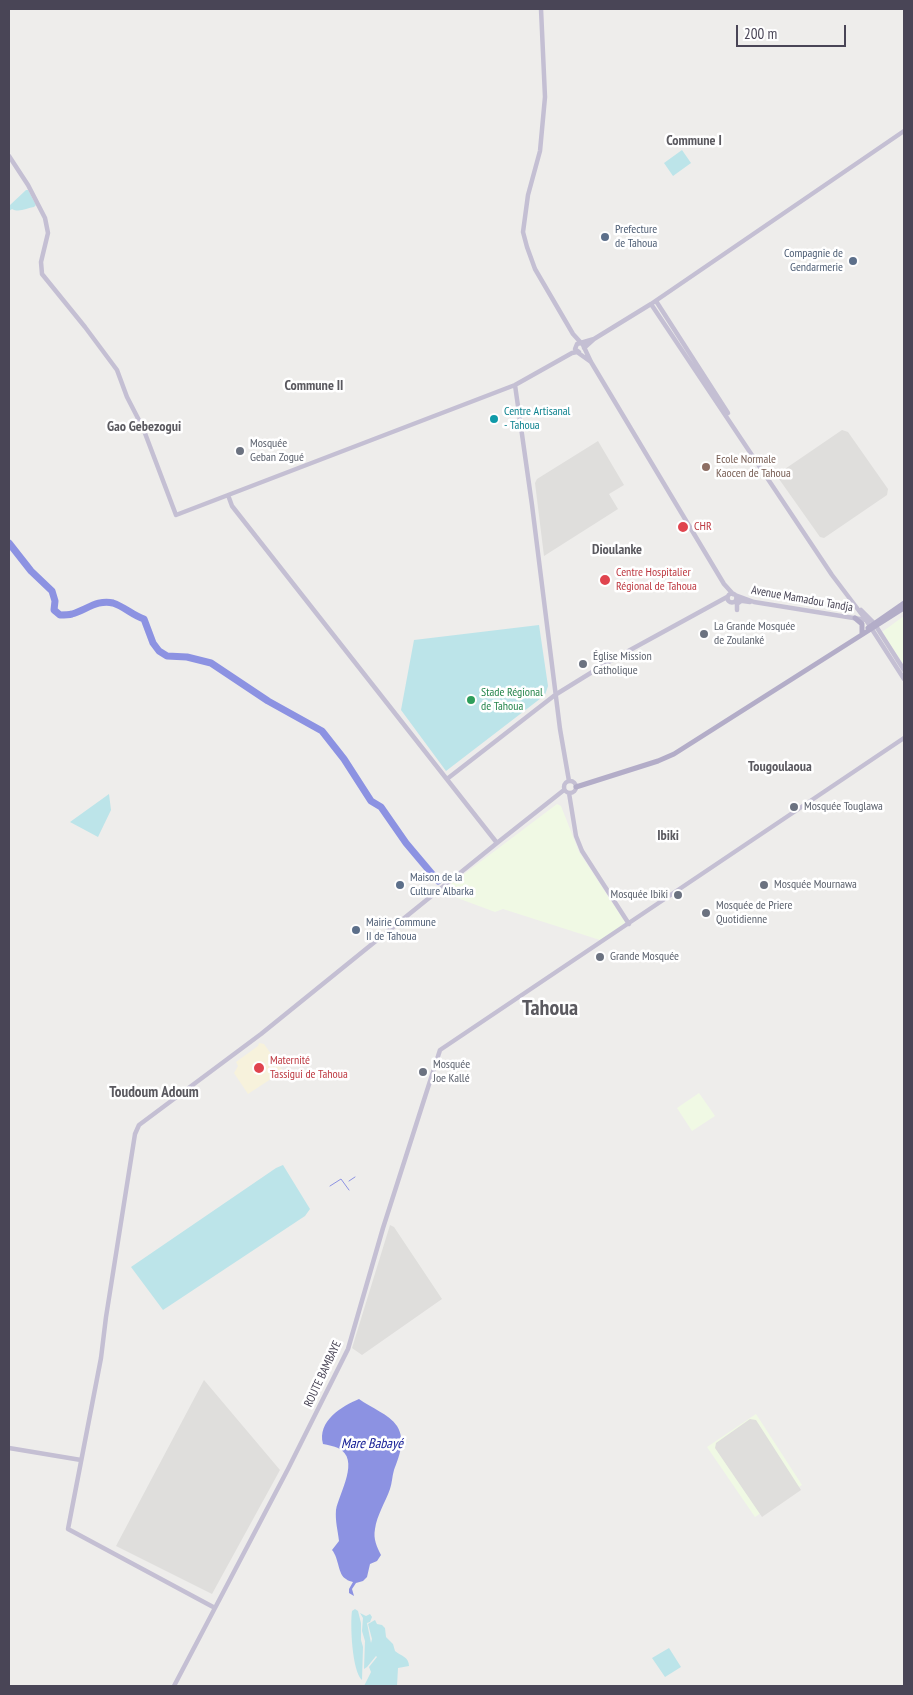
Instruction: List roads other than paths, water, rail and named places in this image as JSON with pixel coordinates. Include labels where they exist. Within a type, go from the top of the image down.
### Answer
[{"type":"main road","points":[[576,787],[658,761],[674,754],[860,635],[904,603]]},
{"type":"main road","points":[[873,626],[904,608]]},
{"type":"main road","points":[[855,618],[862,624],[860,635]]},
{"type":"street","points":[[541,9],[545,96],[543,134],[528,195],[523,232],[535,269],[737,604],[737,610]]},
{"type":"street","points":[[576,349],[582,351],[583,346],[656,301],[904,131]]},
{"type":"street","points":[[9,156],[28,185],[45,218],[48,233],[41,262],[42,274],[117,370],[127,397],[143,428],[176,515],[515,385],[567,356],[576,349],[577,344],[583,346]]},
{"type":"street","points":[[656,301],[834,573],[904,670]]},
{"type":"street","points":[[651,304],[832,575],[866,620],[873,626],[904,679]]},
{"type":"street","points":[[573,334],[576,349],[590,362]]},
{"type":"street","points":[[515,385],[555,694],[569,782]]},
{"type":"street","points":[[228,495],[232,506],[497,843]]},
{"type":"street","points":[[447,779],[555,694],[610,661],[720,602],[733,598],[754,602]]},
{"type":"street","name":"Avenue Mamadou Tandja","points":[[733,598],[866,620]]},
{"type":"street","points":[[564,790],[570,794],[576,836],[582,851],[629,924],[904,738]]},
{"type":"street","points":[[569,782],[574,783],[576,787],[570,794]]},
{"type":"street","points":[[215,1608],[68,1529],[101,1358],[107,1307],[135,1134],[139,1125],[261,1034],[564,790],[564,785],[569,782]]},
{"type":"street","name":"ROUTE BAMBAYE","points":[[174,1686],[288,1469],[348,1349],[385,1221],[440,1050],[629,924]]},
{"type":"street","points":[[9,1448],[81,1460]]},
{"type":"water","name":"Mare Babayé","points":[[359,1399],[394,1422],[400,1431],[401,1443],[400,1454],[390,1489],[379,1514],[375,1529],[375,1540],[381,1555],[377,1561],[370,1564],[367,1577],[363,1581],[356,1583],[352,1589],[354,1596],[349,1593],[353,1582],[343,1577],[332,1550],[339,1541],[336,1510],[347,1477],[348,1460],[345,1453],[338,1448],[323,1444],[322,1436],[324,1428],[332,1415]]},
{"type":"waterway","points":[[9,543],[31,571],[52,591],[55,601],[54,610],[60,615],[72,614],[102,602],[113,603],[144,619],[153,643],[159,651],[167,656],[187,657],[211,663],[268,701],[322,731],[344,759],[371,801],[381,807],[406,843],[438,881]]},
{"type":"waterway","points":[[349,1181],[355,1177]]},
{"type":"waterway","points":[[330,1186],[341,1179],[349,1190]]},
{"type":"place","name":"Prefecture de Tahoua","points":[[605,237]]},
{"type":"place","name":"Compagnie de Gendarmerie","points":[[853,261]]},
{"type":"place","name":"Centre Artisanal - Tahoua","points":[[494,419]]},
{"type":"place","name":"Mosquée Geban Zogué","points":[[240,451]]},
{"type":"place","name":"Ecole Normale Kaocen de Tahoua","points":[[706,467]]},
{"type":"place","name":"CHR","points":[[683,527]]},
{"type":"place","name":"Centre Hospitalier Régional de Tahoua","points":[[605,580]]},
{"type":"place","name":"La Grande Mosquée de Zoulanké","points":[[704,634]]},
{"type":"place","name":"Église Mission Catholique","points":[[583,664]]},
{"type":"place","name":"Stade Régional de Tahoua","points":[[471,700]]},
{"type":"place","name":"Mosquée Touglawa","points":[[794,807]]},
{"type":"place","name":"Maison de la Culture Albarka","points":[[400,885]]},
{"type":"place","name":"Mosquée Mournawa","points":[[764,885]]},
{"type":"place","name":"Mosquée Ibiki","points":[[678,895]]},
{"type":"place","name":"Mosquée de Priere Quotidienne","points":[[706,913]]},
{"type":"place","name":"Mairie Commune II de Tahoua","points":[[356,930]]},
{"type":"place","name":"Grande Mosquée","points":[[600,957]]},
{"type":"place","name":"Maternité Tassigui de Tahoua","points":[[259,1068]]},
{"type":"place","name":"Mosquée Joe Kallé","points":[[423,1072]]},
{"type":"district","name":"Commune I","points":[[694,141]]},
{"type":"district","name":"Commune II","points":[[314,386]]},
{"type":"district","name":"Gao Gebezogui","points":[[144,427]]},
{"type":"district","name":"Dioulanke","points":[[617,550]]},
{"type":"district","name":"Tougoulaoua","points":[[780,767]]},
{"type":"district","name":"Ibiki","points":[[668,836]]},
{"type":"district","name":"Tahoua","points":[[550,1009]]},
{"type":"district","name":"Toudoum Adoum","points":[[154,1093]]}]
